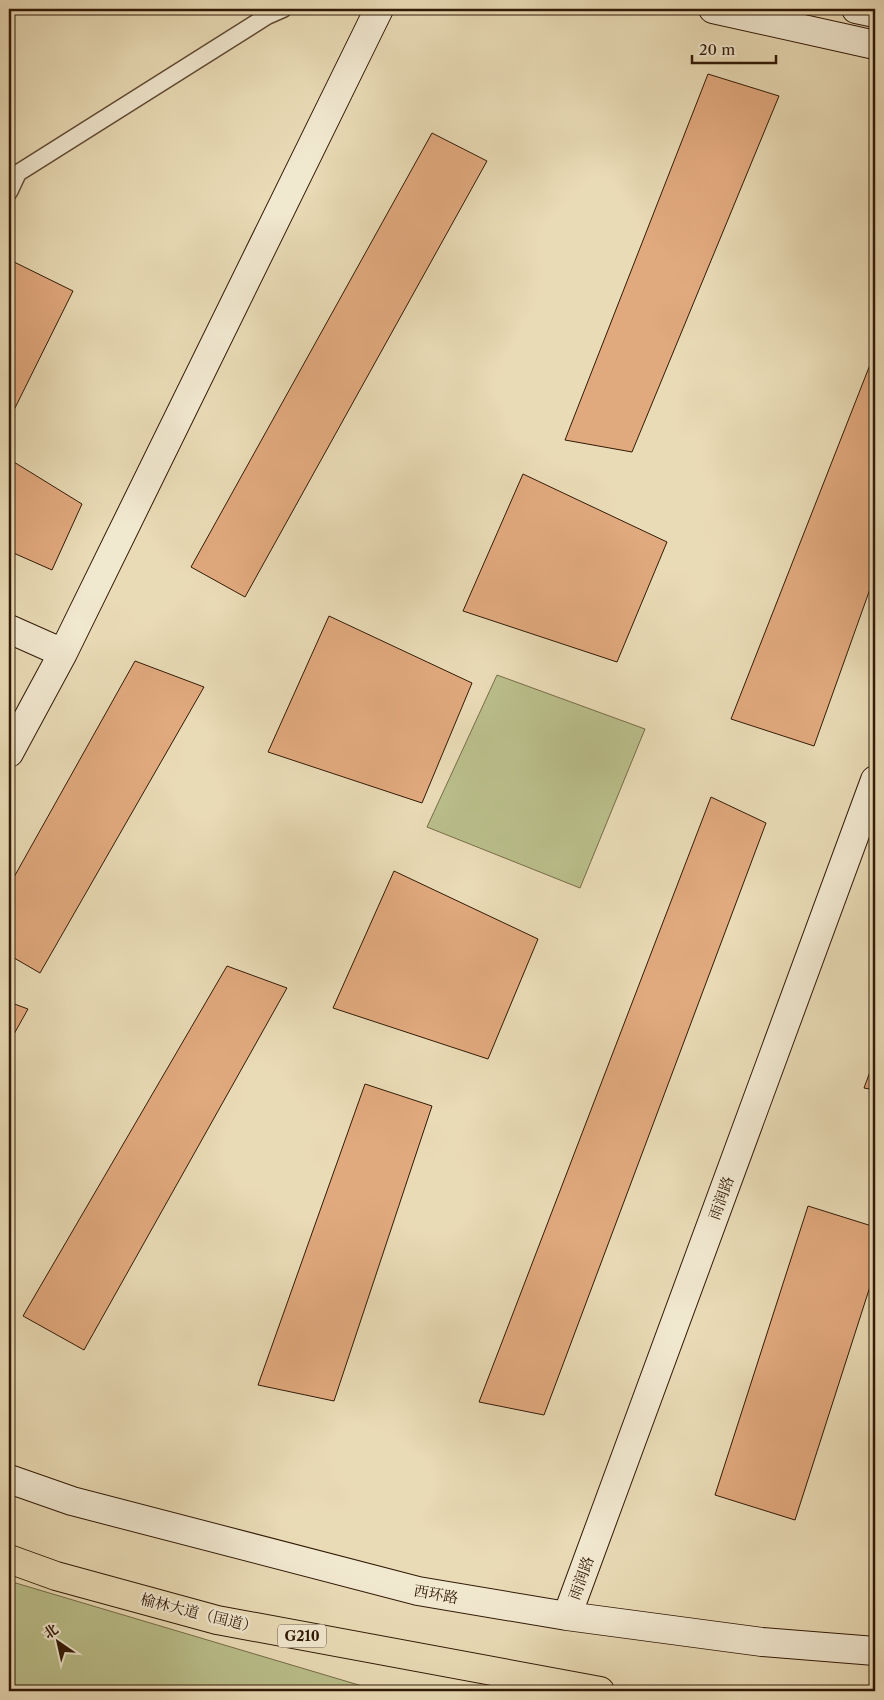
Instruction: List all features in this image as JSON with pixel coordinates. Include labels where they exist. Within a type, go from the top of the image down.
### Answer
[{"type":"highway","name":"榆林大道（国道）","points":[[9,1559],[56,1576],[217,1620],[600,1691]]},
{"type":"street","points":[[9,753],[63,653],[379,9]]},
{"type":"street","points":[[713,9],[875,45]]},
{"type":"street","points":[[856,9],[875,13]]},
{"type":"street","points":[[9,629],[63,653]]},
{"type":"street","name":"雨润路","points":[[567,1616],[875,780]]},
{"type":"street","name":"西环路","points":[[9,1480],[72,1501],[418,1591],[567,1616],[762,1642],[875,1651]]},
{"type":"lane","points":[[9,192],[18,173],[267,16],[283,9]]},
{"type":"green space","points":[[497,675],[645,729],[580,888],[427,827]]},
{"type":"green space","points":[[9,1581],[379,1691],[9,1691]]},
{"type":"building","points":[[708,74],[779,96],[632,452],[565,440]]},
{"type":"building","points":[[432,133],[487,161],[245,597],[191,567]]},
{"type":"building","points":[[10,260],[73,291],[9,420],[9,263]]},
{"type":"building","points":[[875,352],[875,575],[814,746],[731,719]]},
{"type":"building","points":[[9,459],[82,504],[52,570],[9,551]]},
{"type":"building","points":[[523,474],[667,542],[617,662],[463,611]]},
{"type":"building","points":[[329,616],[472,683],[422,803],[268,752]]},
{"type":"building","points":[[135,661],[204,687],[40,973],[9,955],[9,886]]},
{"type":"building","points":[[711,797],[766,823],[544,1415],[479,1402]]},
{"type":"building","points":[[394,871],[538,939],[488,1059],[333,1008]]},
{"type":"building","points":[[227,966],[287,988],[84,1350],[23,1316]]},
{"type":"building","points":[[9,1002],[28,1009],[9,1043]]},
{"type":"building","points":[[875,1058],[875,1090],[864,1088]]},
{"type":"building","points":[[365,1084],[432,1106],[334,1401],[258,1385]]},
{"type":"building","points":[[808,1206],[875,1227],[875,1271],[795,1520],[715,1495]]}]
